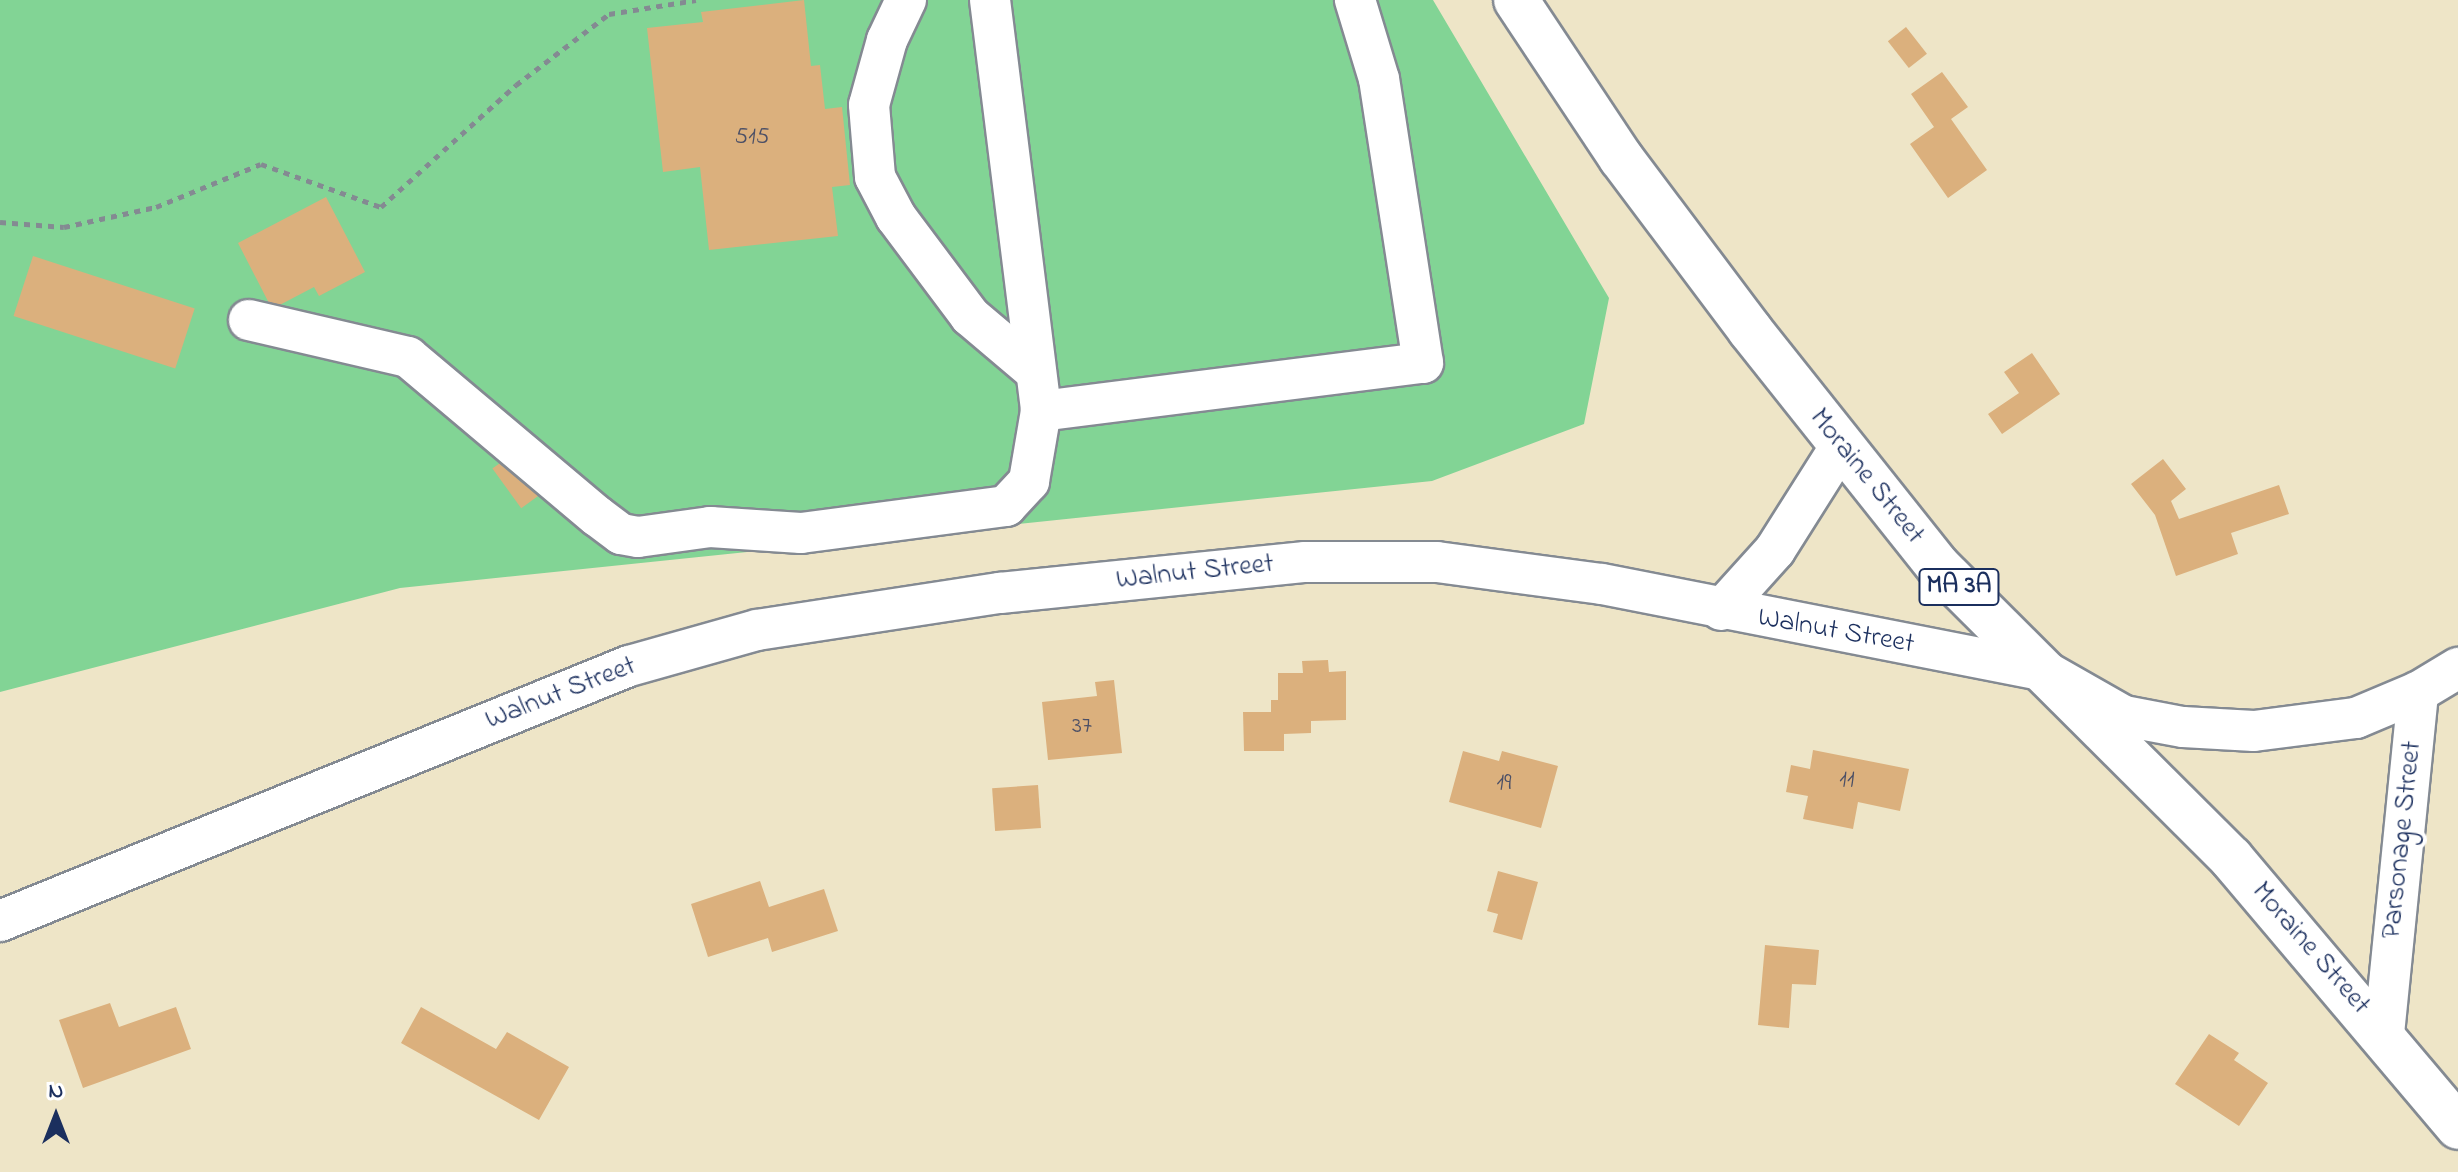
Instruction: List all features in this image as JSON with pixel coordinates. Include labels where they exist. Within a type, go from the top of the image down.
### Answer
[{"type":"main road","name":"Moraine Street","points":[[1516,0],[1621,158],[1840,447],[1938,566],[2231,858],[2384,1034],[2458,1127]]},
{"type":"street","points":[[906,0],[887,40],[869,105],[875,177],[896,217],[970,316],[1035,371]]},
{"type":"street","points":[[249,320],[408,357],[621,534],[638,537],[710,527],[801,533],[1006,506],[1029,481],[1041,411],[990,0]]},
{"type":"street","points":[[1041,411],[1423,363],[1379,79],[1355,0]]},
{"type":"street","points":[[1721,610],[1775,550],[1840,447]]},
{"type":"street","name":"Walnut Street","points":[[0,921],[629,666],[801,621],[1000,593],[1305,562],[1437,562],[1602,584],[1721,610],[2045,671],[2124,716],[2183,727],[2254,731],[2356,718],[2418,692]]},
{"type":"street","points":[[2418,692],[2458,668]]},
{"type":"street","name":"Parsonage Street","points":[[2384,1034],[2418,692]]},
{"type":"path","points":[[0,222],[64,227],[156,207],[261,164],[381,207],[516,85],[609,14],[696,0]]},
{"type":"green space","points":[[0,0],[1433,0],[1609,298],[1584,424],[1432,481],[400,588],[0,692]]},
{"type":"building","points":[[804,0],[811,66],[820,65],[825,109],[842,107],[850,185],[832,187],[838,236],[709,250],[700,167],[663,172],[647,28],[703,22],[701,12]]},
{"type":"building","points":[[1906,27],[1927,54],[1909,68],[1888,41]]},
{"type":"building","points":[[1942,72],[1968,107],[1951,119],[1987,170],[1948,198],[1910,144],[1934,127],[1911,94]]},
{"type":"building","points":[[326,197],[365,272],[319,296],[314,287],[272,309],[238,243]]},
{"type":"building","points":[[33,256],[195,309],[175,368],[14,316]]},
{"type":"building","points":[[2032,353],[2060,394],[2002,434],[1988,414],[2019,393],[2004,372]]},
{"type":"building","points":[[511,455],[540,495],[521,508],[492,469]]},
{"type":"building","points":[[2163,459],[2186,489],[2171,501],[2179,519],[2279,485],[2289,514],[2231,533],[2238,554],[2176,576],[2155,515],[2131,484]]},
{"type":"building","points":[[1328,660],[1329,672],[1346,671],[1346,720],[1311,721],[1311,733],[1284,734],[1284,751],[1244,751],[1243,712],[1271,712],[1271,700],[1278,700],[1278,673],[1303,673],[1302,661]]},
{"type":"building","points":[[1114,680],[1122,753],[1048,760],[1042,702],[1097,696],[1095,682]]},
{"type":"building","points":[[1813,750],[1909,769],[1900,811],[1858,802],[1853,829],[1803,819],[1808,796],[1786,792],[1791,765],[1810,769]]},
{"type":"building","points":[[1463,751],[1499,761],[1502,751],[1558,766],[1541,828],[1449,802]]},
{"type":"building","points":[[1038,785],[1041,828],[995,831],[992,788]]},
{"type":"building","points":[[1498,871],[1538,882],[1522,940],[1493,932],[1498,914],[1487,911]]},
{"type":"building","points":[[760,881],[769,907],[824,889],[838,931],[772,952],[768,938],[708,957],[691,904]]},
{"type":"building","points":[[1765,945],[1819,950],[1816,985],[1792,984],[1789,1028],[1758,1025]]},
{"type":"building","points":[[110,1003],[119,1027],[176,1007],[191,1049],[83,1088],[59,1020]]},
{"type":"building","points":[[421,1007],[496,1049],[507,1032],[569,1067],[539,1120],[401,1043]]},
{"type":"building","points":[[2209,1034],[2239,1053],[2234,1060],[2268,1083],[2239,1126],[2175,1084]]}]
